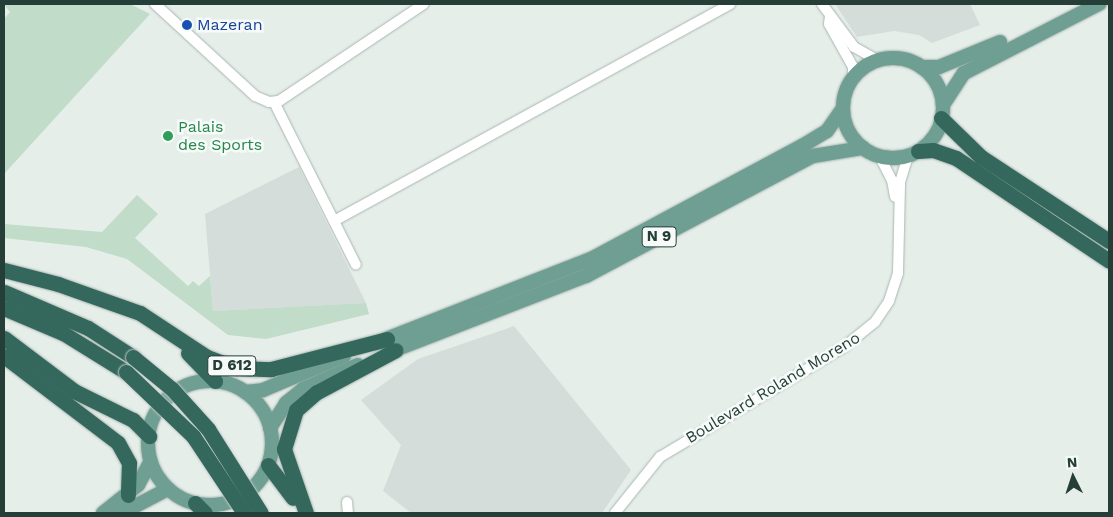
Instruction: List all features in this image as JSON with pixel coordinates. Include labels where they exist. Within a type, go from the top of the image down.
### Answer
[{"type":"highway","points":[[942,112],[981,157],[1109,242]]},
{"type":"highway","points":[[913,153],[933,150],[956,158],[1109,261]]},
{"type":"highway","name":"D 612","points":[[4,270],[90,295],[140,313],[207,357],[236,368],[272,369],[391,345]]},
{"type":"highway","points":[[4,292],[88,328],[133,357],[208,429],[262,513]]},
{"type":"highway","points":[[90,295],[166,336],[216,381]]},
{"type":"highway","points":[[4,308],[63,333],[126,372],[193,436],[244,513]]},
{"type":"highway","points":[[4,338],[74,391],[133,420],[149,436]]},
{"type":"highway","points":[[306,513],[284,450],[296,410],[317,392],[391,345]]},
{"type":"highway","points":[[4,356],[118,443],[129,463],[128,495]]},
{"type":"highway","points":[[268,465],[300,513]]},
{"type":"main road","points":[[1083,4],[939,68],[920,67],[898,59],[879,61],[853,79],[843,108],[847,126],[863,148],[879,156],[913,153],[931,140],[942,112],[964,73],[1004,48],[1099,4]]},
{"type":"main road","points":[[920,67],[938,86],[942,112]]},
{"type":"main road","name":"N 9","points":[[270,428],[286,403],[303,389],[391,345],[593,258],[802,146],[834,124],[843,108]]},
{"type":"main road","name":"N 9","points":[[245,392],[262,390],[586,276],[813,156],[863,148]]},
{"type":"main road","points":[[216,381],[245,392],[260,407],[270,428],[268,465],[257,484],[238,498],[218,505],[200,508],[168,489],[151,461],[149,436],[155,415],[169,397],[190,385],[216,381]]},
{"type":"main road","points":[[103,513],[128,495],[151,461]]},
{"type":"main road","points":[[122,513],[168,489]]},
{"type":"street","points":[[155,4],[255,96],[274,102],[356,265]]},
{"type":"street","points":[[274,102],[424,4]]},
{"type":"street","points":[[334,221],[730,4]]},
{"type":"street","points":[[822,4],[854,47],[879,61]]},
{"type":"street","points":[[830,16],[829,24],[853,67],[853,79]]},
{"type":"street","name":"Boulevard Roland Moreno","points":[[615,513],[660,457],[844,347],[875,322],[890,301],[898,273],[900,182],[913,153]]},
{"type":"street","name":"Boulevard Roland Moreno","points":[[879,156],[892,180],[899,215]]},
{"type":"shaded area","points":[[835,4],[970,4],[980,25],[932,43],[919,35],[894,31],[857,37]]},
{"type":"shaded area","points":[[299,167],[366,303],[213,311],[205,214]]},
{"type":"shaded area","points":[[514,326],[631,470],[602,513],[411,513],[383,491],[401,445],[361,400],[418,359]]},
{"type":"green space","points":[[4,4],[130,4],[150,14],[4,174],[4,19],[10,12]]},
{"type":"green space","points":[[137,195],[158,214],[135,238],[188,286],[193,281],[199,286],[210,276],[213,311],[366,303],[369,314],[266,339],[228,335],[127,259],[86,247],[4,238],[4,224],[102,232]]},
{"type":"place","name":"Mazeran","points":[[187,25]]},
{"type":"place","name":"Palais des Sports","points":[[168,136]]}]
